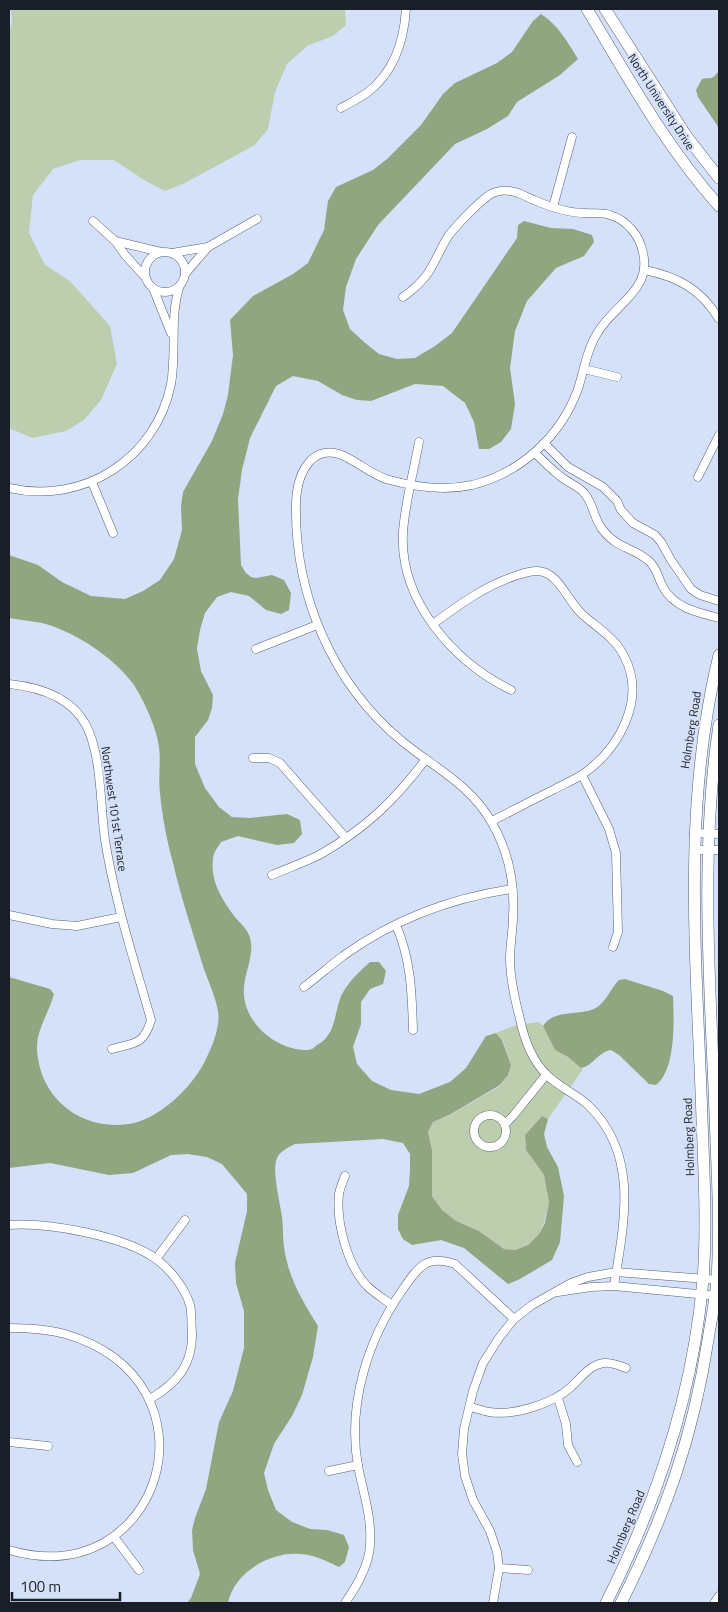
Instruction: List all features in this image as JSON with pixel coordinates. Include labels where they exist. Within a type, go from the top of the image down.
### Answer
[{"type":"street","points":[[341,108],[368,91],[390,67],[398,53],[403,36],[406,9]]},
{"type":"street","name":"North University Drive","points":[[587,9],[648,111],[672,146],[719,206]]},
{"type":"street","name":"North University Drive","points":[[605,9],[687,136],[719,178]]},
{"type":"street","points":[[552,207],[572,137]]},
{"type":"street","points":[[404,298],[418,287],[427,275],[451,232],[493,192],[505,190],[516,192],[552,207],[582,214],[609,214],[622,221],[633,231],[639,240],[644,254],[645,270],[639,285],[610,315],[594,337],[588,350],[576,394],[567,414],[535,453],[498,475],[477,484],[455,488],[411,485],[381,477],[345,456],[324,453],[307,463],[300,475],[296,494],[296,529],[307,595],[317,624],[334,658],[352,688],[376,717],[395,735],[452,776],[492,821],[509,864],[514,910],[510,960],[513,987],[525,1038],[546,1075],[587,1104],[602,1122],[614,1144],[622,1166],[626,1188],[614,1286]]},
{"type":"street","points":[[9,488],[23,491],[42,491],[92,482],[110,472],[143,443],[156,424],[171,383],[174,307],[185,274],[208,247],[256,219]]},
{"type":"street","points":[[93,221],[115,241],[153,288],[173,337]]},
{"type":"street","points":[[115,241],[172,253],[208,247]]},
{"type":"street","points":[[147,280],[146,268],[148,263],[155,254],[161,252]]},
{"type":"street","points":[[172,253],[182,261],[185,274]]},
{"type":"street","points":[[645,270],[666,274],[683,282],[711,305],[719,319]]},
{"type":"street","points":[[153,288],[170,291],[180,285]]},
{"type":"street","points":[[584,369],[617,377]]},
{"type":"street","points":[[698,476],[719,434]]},
{"type":"street","points":[[419,442],[403,532],[404,552],[409,579],[420,603],[450,646],[470,665],[493,681],[511,690]]},
{"type":"street","points":[[544,443],[568,467],[603,487],[633,523],[655,535],[691,589],[700,595],[719,601]]},
{"type":"street","points":[[535,453],[560,476],[585,493],[601,528],[615,543],[650,562],[656,569],[664,588],[676,601],[693,611],[719,618]]},
{"type":"street","points":[[92,482],[113,533]]},
{"type":"street","points":[[433,624],[471,596],[493,584],[528,572],[548,573],[556,579],[568,599],[581,614],[611,638],[624,654],[630,669],[632,688],[630,708],[624,727],[614,745],[600,761],[582,775],[492,821]]},
{"type":"street","points":[[256,649],[317,624]]},
{"type":"street","name":"Holmberg Road","points":[[606,1603],[642,1526],[659,1483],[674,1436],[689,1372],[703,1279],[704,1166],[693,883],[694,833],[698,776],[719,655]]},
{"type":"street","name":"Northwest 101st Terrace","points":[[9,684],[28,686],[45,691],[61,700],[86,724],[93,743],[97,762],[105,841],[121,917],[151,1020],[148,1032],[139,1041],[112,1049]]},
{"type":"street","points":[[621,1603],[654,1533],[673,1486],[687,1440],[702,1378],[717,1296],[717,1166],[708,940],[714,833],[712,779],[719,726]]},
{"type":"street","points":[[253,758],[269,758],[280,763],[346,838]]},
{"type":"street","points":[[272,875],[320,854],[346,838],[384,809],[426,759]]},
{"type":"street","points":[[582,775],[609,829],[616,853],[618,932],[613,947]]},
{"type":"street","points":[[694,833],[714,833]]},
{"type":"street","points":[[694,850],[713,850]]},
{"type":"street","points":[[304,987],[344,956],[376,935],[417,914],[486,893],[512,889]]},
{"type":"street","points":[[9,915],[52,924],[77,926],[121,917]]},
{"type":"street","points":[[396,925],[404,944],[412,991],[413,1030]]},
{"type":"street","points":[[504,1124],[546,1075]]},
{"type":"street","points":[[494,1115],[501,1119],[504,1124],[506,1128],[504,1138],[498,1146],[485,1147],[476,1139],[474,1128],[482,1116],[494,1115]]},
{"type":"street","points":[[345,1176],[339,1193],[339,1206],[344,1242],[349,1258],[367,1286],[392,1305]]},
{"type":"street","points":[[156,1259],[184,1220]]},
{"type":"street","points":[[9,1225],[22,1224],[56,1227],[88,1233],[138,1249],[156,1259],[170,1273],[190,1305],[192,1340],[188,1359],[180,1376],[168,1388],[150,1399]]},
{"type":"street","points":[[344,1603],[355,1589],[366,1564],[370,1545],[367,1503],[358,1465],[356,1422],[359,1392],[367,1361],[392,1305],[415,1271],[423,1264],[434,1260],[445,1261],[455,1264],[514,1319]]},
{"type":"street","points":[[493,1603],[499,1568],[497,1552],[490,1531],[473,1500],[465,1476],[462,1454],[464,1429],[483,1363],[514,1319],[571,1283],[588,1277],[616,1272],[718,1280]]},
{"type":"street","points":[[551,1294],[590,1287],[614,1286],[717,1296]]},
{"type":"street","points":[[9,1328],[40,1329],[65,1334],[91,1344],[127,1368],[150,1399],[160,1438],[154,1482],[144,1504],[114,1537],[91,1550],[69,1556],[48,1558],[24,1555],[9,1550]]},
{"type":"street","points":[[470,1407],[490,1412],[519,1410],[558,1398],[595,1366],[606,1362],[626,1368]]},
{"type":"street","points":[[558,1398],[566,1424],[568,1445],[577,1462]]},
{"type":"street","points":[[9,1442],[48,1446]]},
{"type":"street","points":[[328,1471],[358,1465]]},
{"type":"street","points":[[114,1537],[139,1570]]},
{"type":"street","points":[[499,1568],[528,1570]]},
{"type":"street","points":[[714,1603],[719,1596]]},
{"type":"shaded area","points":[[11,9],[345,9],[346,25],[333,36],[307,46],[287,64],[275,92],[268,129],[255,145],[183,184],[165,191],[144,180],[114,160],[80,160],[53,169],[33,195],[29,233],[45,265],[70,281],[110,326],[117,364],[101,400],[84,420],[66,431],[32,438],[9,428],[9,32],[12,24]]},
{"type":"shaded area","points":[[541,14],[557,28],[578,59],[560,75],[517,102],[508,116],[487,129],[455,144],[378,225],[356,259],[346,287],[343,310],[350,329],[379,354],[397,359],[415,358],[452,333],[517,238],[518,225],[524,221],[551,228],[573,229],[592,235],[594,242],[584,256],[556,268],[527,301],[515,331],[510,368],[515,404],[511,429],[501,442],[489,449],[479,449],[474,422],[465,403],[443,386],[415,384],[371,401],[357,400],[342,395],[318,381],[293,376],[276,386],[250,438],[242,470],[238,499],[241,565],[251,577],[272,575],[284,580],[291,593],[289,610],[281,614],[266,610],[249,596],[231,592],[217,597],[205,613],[197,649],[201,671],[213,695],[212,708],[208,720],[195,737],[195,764],[205,788],[219,807],[232,817],[250,818],[287,814],[300,820],[302,834],[294,843],[277,845],[238,836],[221,842],[213,857],[213,875],[218,890],[230,911],[247,930],[251,941],[251,955],[244,987],[248,1011],[254,1022],[272,1039],[283,1045],[295,1049],[312,1049],[328,1036],[334,1024],[341,996],[350,982],[370,962],[379,962],[386,971],[383,984],[370,989],[361,1002],[361,1024],[353,1047],[357,1064],[372,1081],[391,1090],[419,1094],[450,1082],[466,1068],[486,1036],[496,1033],[502,1040],[511,1065],[508,1075],[500,1085],[451,1114],[433,1122],[428,1132],[432,1150],[432,1196],[442,1210],[456,1221],[479,1231],[504,1249],[515,1250],[528,1245],[539,1234],[545,1223],[549,1202],[544,1175],[526,1150],[525,1135],[542,1116],[548,1119],[544,1134],[547,1147],[558,1167],[564,1196],[560,1242],[552,1260],[508,1284],[464,1248],[441,1240],[412,1245],[403,1239],[398,1229],[398,1215],[409,1186],[410,1154],[403,1143],[383,1139],[295,1144],[281,1153],[276,1161],[275,1172],[287,1263],[302,1299],[318,1326],[313,1357],[302,1395],[292,1416],[274,1444],[264,1473],[276,1510],[292,1522],[310,1529],[327,1530],[344,1535],[349,1547],[345,1562],[339,1567],[309,1555],[288,1554],[254,1566],[237,1582],[228,1603],[187,1603],[191,1598],[200,1574],[193,1550],[192,1530],[206,1489],[219,1422],[233,1391],[244,1348],[244,1311],[236,1283],[235,1263],[247,1211],[247,1194],[222,1164],[207,1157],[188,1154],[171,1155],[133,1173],[109,1175],[50,1163],[9,1168],[9,977],[50,989],[54,994],[37,1043],[40,1067],[46,1083],[66,1108],[94,1122],[111,1125],[129,1124],[151,1116],[162,1110],[191,1083],[204,1063],[212,1045],[217,1031],[218,1011],[187,913],[169,846],[160,793],[159,747],[156,732],[146,707],[126,675],[93,647],[54,627],[42,623],[9,618],[9,555],[38,565],[62,582],[91,596],[125,599],[143,591],[160,580],[174,559],[182,530],[181,506],[183,492],[212,441],[223,414],[228,395],[233,355],[230,320],[253,296],[293,274],[308,263],[324,230],[328,201],[336,187],[373,170],[387,159],[421,125],[443,94],[455,83],[497,63],[512,52],[533,21]]},
{"type":"shaded area","points":[[718,72],[719,128],[698,97],[696,90],[702,79],[712,78]]},
{"type":"shaded area","points":[[625,979],[673,996],[673,1031],[670,1057],[663,1078],[656,1085],[649,1084],[619,1055],[611,1050],[606,1051],[589,1065],[581,1068],[568,1057],[555,1050],[543,1026],[553,1017],[559,1015],[594,1009],[605,1000],[619,980]]},
{"type":"shaded area","points":[[539,1022],[555,1050],[568,1057],[583,1069],[548,1119],[542,1116],[525,1135],[526,1150],[544,1175],[549,1202],[539,1234],[528,1245],[515,1250],[504,1249],[479,1231],[456,1221],[442,1210],[432,1196],[432,1150],[428,1132],[433,1122],[452,1114],[500,1086],[508,1075],[511,1065],[503,1040],[496,1033],[516,1025]]}]
